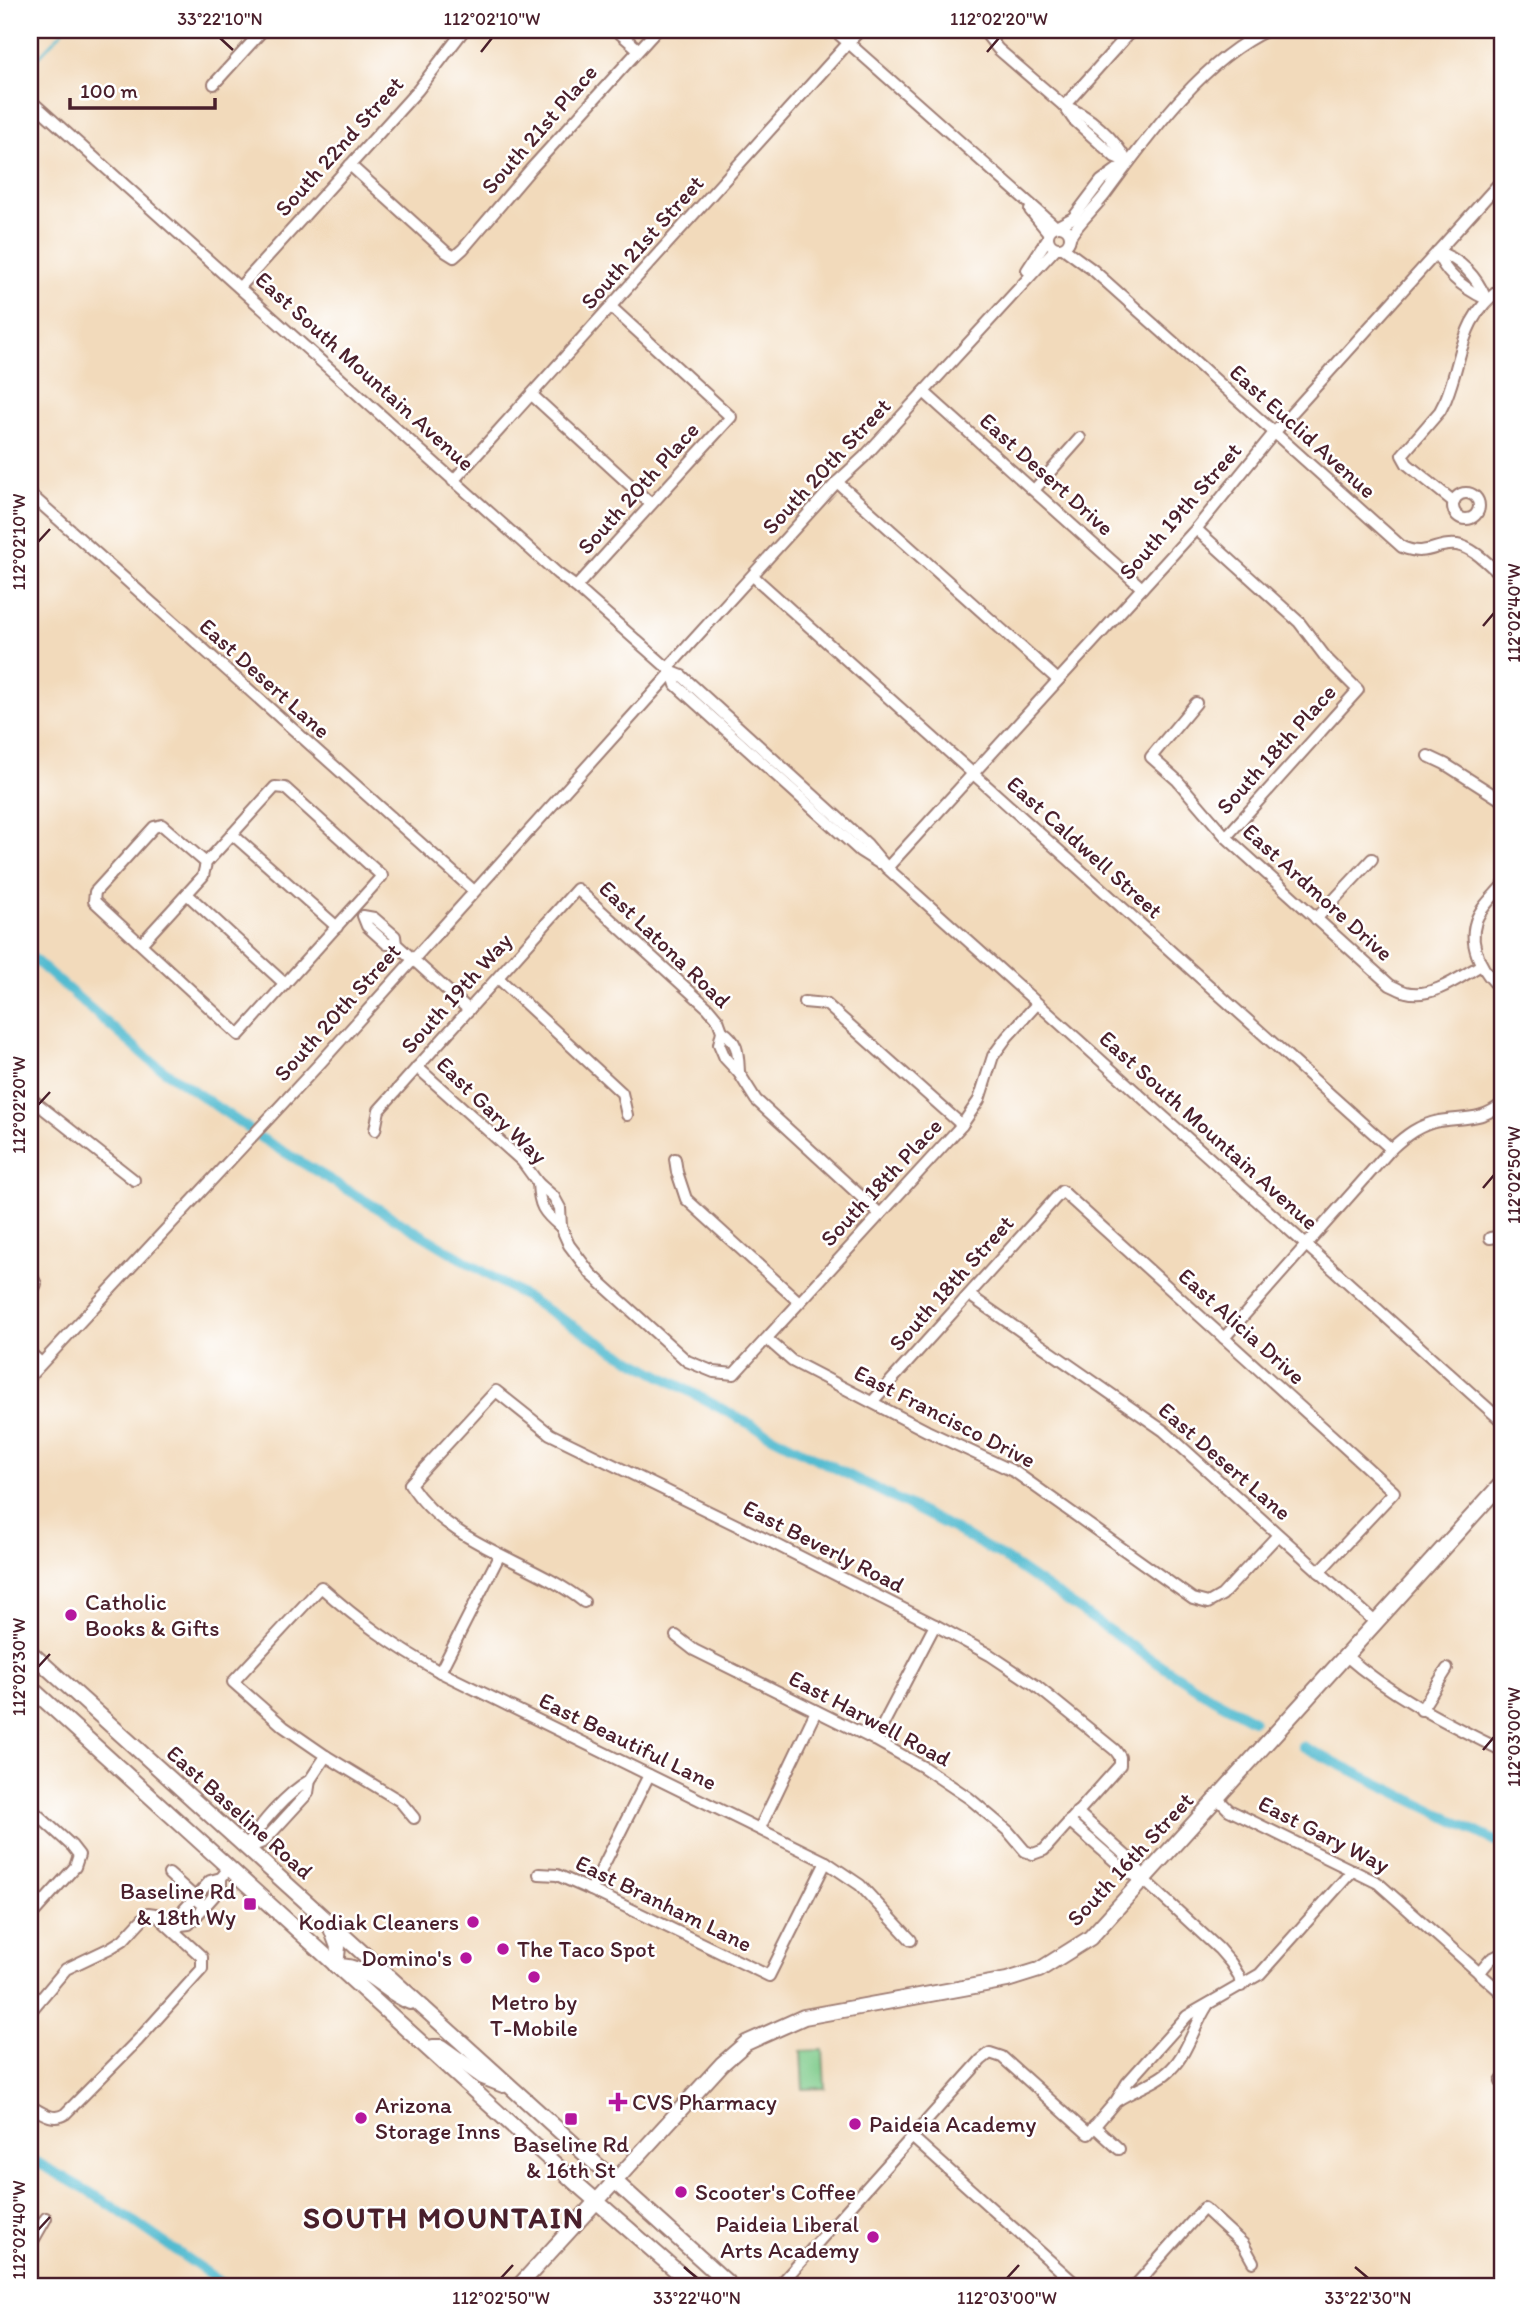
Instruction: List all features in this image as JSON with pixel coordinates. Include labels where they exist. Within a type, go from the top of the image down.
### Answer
[{"type":"main road","name":"South 16th Street","points":[[518,2287],[722,2064],[746,2043],[804,2017],[1007,1980],[1039,1970],[1090,1938],[1503,1482]]},
{"type":"main road","name":"East Baseline Road","points":[[32,1657],[732,2287]]},
{"type":"main road","points":[[30,1687],[225,1873],[336,1966],[695,2287]]},
{"type":"main road","points":[[225,1873],[246,1849]]},
{"type":"main road","points":[[329,1924],[338,1947],[336,1966]]},
{"type":"main road","points":[[336,1966],[359,1968],[396,1997],[421,2006]]},
{"type":"main road","points":[[429,2049],[441,2047],[483,2077],[510,2088]]},
{"type":"street","points":[[214,84],[263,30]]},
{"type":"street","name":"South 22nd Street","points":[[240,287],[418,89],[464,30]]},
{"type":"street","points":[[616,30],[638,49]]},
{"type":"street","name":"South 21st Place","points":[[350,165],[454,257],[657,30]]},
{"type":"street","points":[[834,30],[1027,204],[1038,210],[1052,231],[1050,244],[1065,243],[1068,230],[1052,231]]},
{"type":"street","name":"South 21st Street","points":[[453,481],[860,30]]},
{"type":"street","points":[[984,30],[998,49],[1064,106],[1073,119],[1115,157],[1127,162]]},
{"type":"street","points":[[1064,106],[1132,30]]},
{"type":"street","name":"South 20th Street","points":[[31,1374],[413,959],[837,482],[864,457],[1013,293],[1022,288],[1042,261],[1065,243],[1127,162],[1219,61],[1242,43],[1268,30]]},
{"type":"street","name":"East South Mountain Avenue","points":[[30,100],[453,481],[670,670],[676,685],[860,851],[887,869],[1503,1422]]},
{"type":"street","name":"South 20th Street","points":[[1013,293],[1017,282],[1052,231],[1073,218],[1101,181],[1127,162]]},
{"type":"street","name":"South 19th Street","points":[[887,869],[1196,529],[1274,433],[1503,179]]},
{"type":"street","name":"East Euclid Avenue","points":[[1065,243],[1402,547],[1420,552],[1454,544],[1464,547],[1503,577]]},
{"type":"street","points":[[1437,252],[1450,255],[1479,282],[1486,299]]},
{"type":"street","points":[[1437,252],[1442,266],[1469,291],[1486,299]]},
{"type":"street","points":[[1460,282],[1468,272]]},
{"type":"street","points":[[1454,502],[1407,464],[1402,455],[1440,411],[1465,333],[1486,299],[1503,287]]},
{"type":"street","name":"South 20th Place","points":[[576,587],[731,417],[611,307]]},
{"type":"street","name":"East Desert Drive","points":[[924,392],[1142,587]]},
{"type":"street","points":[[532,395],[652,504]]},
{"type":"street","points":[[1034,490],[1080,438]]},
{"type":"street","points":[[837,482],[1058,680]]},
{"type":"street","name":"East Desert Lane","points":[[30,494],[474,891]]},
{"type":"street","name":"South 18th Place","points":[[1196,529],[1299,622],[1327,659],[1358,690],[1226,837]]},
{"type":"street","name":"East Caldwell Street","points":[[753,576],[1391,1149]]},
{"type":"street","name":"East Ardmore Drive","points":[[1196,703],[1151,757],[1177,779],[1226,837],[1390,985],[1407,993],[1425,992],[1439,988],[1481,965]]},
{"type":"street","points":[[1427,756],[1445,764],[1503,801]]},
{"type":"street","points":[[141,944],[203,876],[206,863],[275,788],[285,788],[382,876],[358,912],[337,927],[239,1035],[94,901],[95,892],[153,827],[162,825],[206,863]]},
{"type":"street","points":[[232,834],[337,927]]},
{"type":"street","points":[[1316,919],[1372,859]]},
{"type":"street","points":[[1503,885],[1476,921],[1473,942],[1490,980],[1503,991]]},
{"type":"street","name":"South 19th Way","points":[[375,1130],[380,1110],[577,889]]},
{"type":"street","name":"East Latona Road","points":[[577,889],[708,1008],[718,1020],[722,1031],[732,1038],[738,1053],[739,1073],[757,1100],[880,1214]]},
{"type":"street","points":[[187,894],[285,984]]},
{"type":"street","points":[[358,912],[385,927],[395,936],[396,944],[469,1010]]},
{"type":"street","points":[[498,978],[622,1093],[627,1115]]},
{"type":"street","points":[[804,1002],[826,1004],[962,1125]]},
{"type":"street","name":"South 18th Place","points":[[734,1374],[962,1125],[979,1100],[993,1056],[1037,1004]]},
{"type":"street","name":"East Gary Way","points":[[417,1068],[522,1161],[538,1183],[554,1197],[560,1208],[561,1227],[569,1245],[591,1274],[687,1361],[714,1372],[734,1374]]},
{"type":"street","points":[[30,1098],[134,1180]]},
{"type":"street","points":[[1224,1338],[1409,1132],[1425,1125],[1491,1114],[1503,1103]]},
{"type":"street","points":[[675,1159],[686,1199],[799,1302]]},
{"type":"street","name":"South 18th Street","points":[[872,1402],[1062,1191]]},
{"type":"street","name":"East Alicia Drive","points":[[1062,1191],[1394,1492],[1320,1572]]},
{"type":"street","points":[[1490,1238],[1503,1236]]},
{"type":"street","points":[[30,1273],[36,1284],[30,1296]]},
{"type":"street","name":"East Desert Lane","points":[[969,1295],[1164,1432],[1375,1622]]},
{"type":"street","name":"East Francisco Drive","points":[[766,1339],[792,1361],[1015,1472],[1193,1599],[1208,1603],[1222,1595],[1278,1535]]},
{"type":"street","points":[[30,1353],[41,1363]]},
{"type":"street","name":"East Beverly Road","points":[[499,1556],[443,1520],[419,1497],[410,1484],[496,1391],[550,1434],[935,1625],[990,1655],[1035,1685],[1115,1750],[1120,1757],[1121,1765],[1077,1812]]},
{"type":"street","points":[[440,1672],[499,1556],[568,1589],[584,1602]]},
{"type":"street","name":"East Beautiful Lane","points":[[326,1756],[284,1727],[233,1682],[321,1587],[362,1623],[399,1649],[440,1672],[826,1862],[860,1885],[911,1940]]},
{"type":"street","points":[[875,1740],[935,1625]]},
{"type":"street","name":"East Harwell Road","points":[[676,1636],[694,1650],[875,1740],[923,1767],[968,1798],[1008,1831],[1025,1850],[1033,1854],[1044,1850],[1069,1821]]},
{"type":"street","points":[[1345,1655],[1378,1683],[1421,1710],[1503,1751]]},
{"type":"street","points":[[1421,1710],[1447,1669]]},
{"type":"street","points":[[760,1828],[816,1711]]},
{"type":"street","points":[[246,1849],[263,1842],[308,1793],[310,1780],[326,1756],[400,1801],[414,1818]]},
{"type":"street","points":[[592,1890],[649,1775]]},
{"type":"street","points":[[246,1849],[253,1835],[297,1787],[310,1780]]},
{"type":"street","name":"East Gary Way","points":[[1217,1798],[1229,1810],[1385,1888],[1503,1994]]},
{"type":"street","points":[[280,1806],[289,1815]]},
{"type":"street","points":[[30,1808],[72,1846],[79,1856],[75,1867],[30,1917]]},
{"type":"street","points":[[1144,1880],[1135,1864],[1077,1812],[1069,1821],[1126,1871],[1144,1880],[1219,1949],[1239,1976],[1241,1986]]},
{"type":"street","name":"East Branham Lane","points":[[539,1874],[557,1875],[592,1890],[769,1976],[826,1862]]},
{"type":"street","points":[[1091,2130],[1116,2101],[1127,2083],[1187,2016],[1253,1980],[1353,1870]]},
{"type":"street","points":[[177,1928],[181,1913],[209,1881],[225,1873]]},
{"type":"street","points":[[177,1928],[189,1924],[221,1888],[225,1873]]},
{"type":"street","points":[[169,1874],[205,1906]]},
{"type":"street","points":[[30,2012],[66,1969],[123,1940],[148,1913],[155,1914],[177,1928],[202,1956],[202,1969],[138,2040],[65,2114],[60,2118],[52,2118],[30,2106]]},
{"type":"street","points":[[1479,1973],[1491,1959],[1503,1953]]},
{"type":"street","points":[[1116,2101],[1172,2068],[1186,2048],[1207,2005]]},
{"type":"street","points":[[778,2287],[990,2053],[1002,2057],[1091,2130],[1119,2149]]},
{"type":"street","points":[[912,2137],[1079,2287]]},
{"type":"street","points":[[1134,2287],[1204,2208],[1243,2244],[1253,2262]]},
{"type":"street","points":[[30,2246],[46,2218]]},
{"type":"green space","points":[[823,2050],[825,2088],[803,2089],[801,2051]]},
{"type":"waterway","points":[[30,66],[64,30]]},
{"type":"waterway","points":[[30,956],[152,1062],[249,1129]]},
{"type":"waterway","points":[[261,1138],[615,1351],[1003,1557],[1145,1655],[1212,1698],[1253,1720]]},
{"type":"waterway","points":[[1302,1746],[1503,1845]]},
{"type":"waterway","points":[[30,2158],[103,2200],[228,2287]]},
{"type":"place","name":"Catholic Books & Gifts","points":[[71,1615]]},
{"type":"place","name":"Baseline Rd & 18th Wy","points":[[250,1904]]},
{"type":"place","name":"Kodiak Cleaners","points":[[473,1922]]},
{"type":"place","name":"The Taco Spot","points":[[503,1949]]},
{"type":"place","name":"Domino's","points":[[466,1958]]},
{"type":"place","name":"Metro by T-Mobile","points":[[534,1977]]},
{"type":"place","name":"CVS Pharmacy","points":[[618,2102]]},
{"type":"place","name":"Arizona Storage Inns","points":[[361,2118]]},
{"type":"place","name":"Baseline Rd & 16th St","points":[[571,2119]]},
{"type":"place","name":"Paideia Academy","points":[[855,2124]]},
{"type":"place","name":"Scooter's Coffee","points":[[681,2192]]},
{"type":"place","name":"Paideia Liberal Arts Academy","points":[[873,2237]]},
{"type":"district","name":"SOUTH MOUNTAIN","points":[[444,2217]]}]
